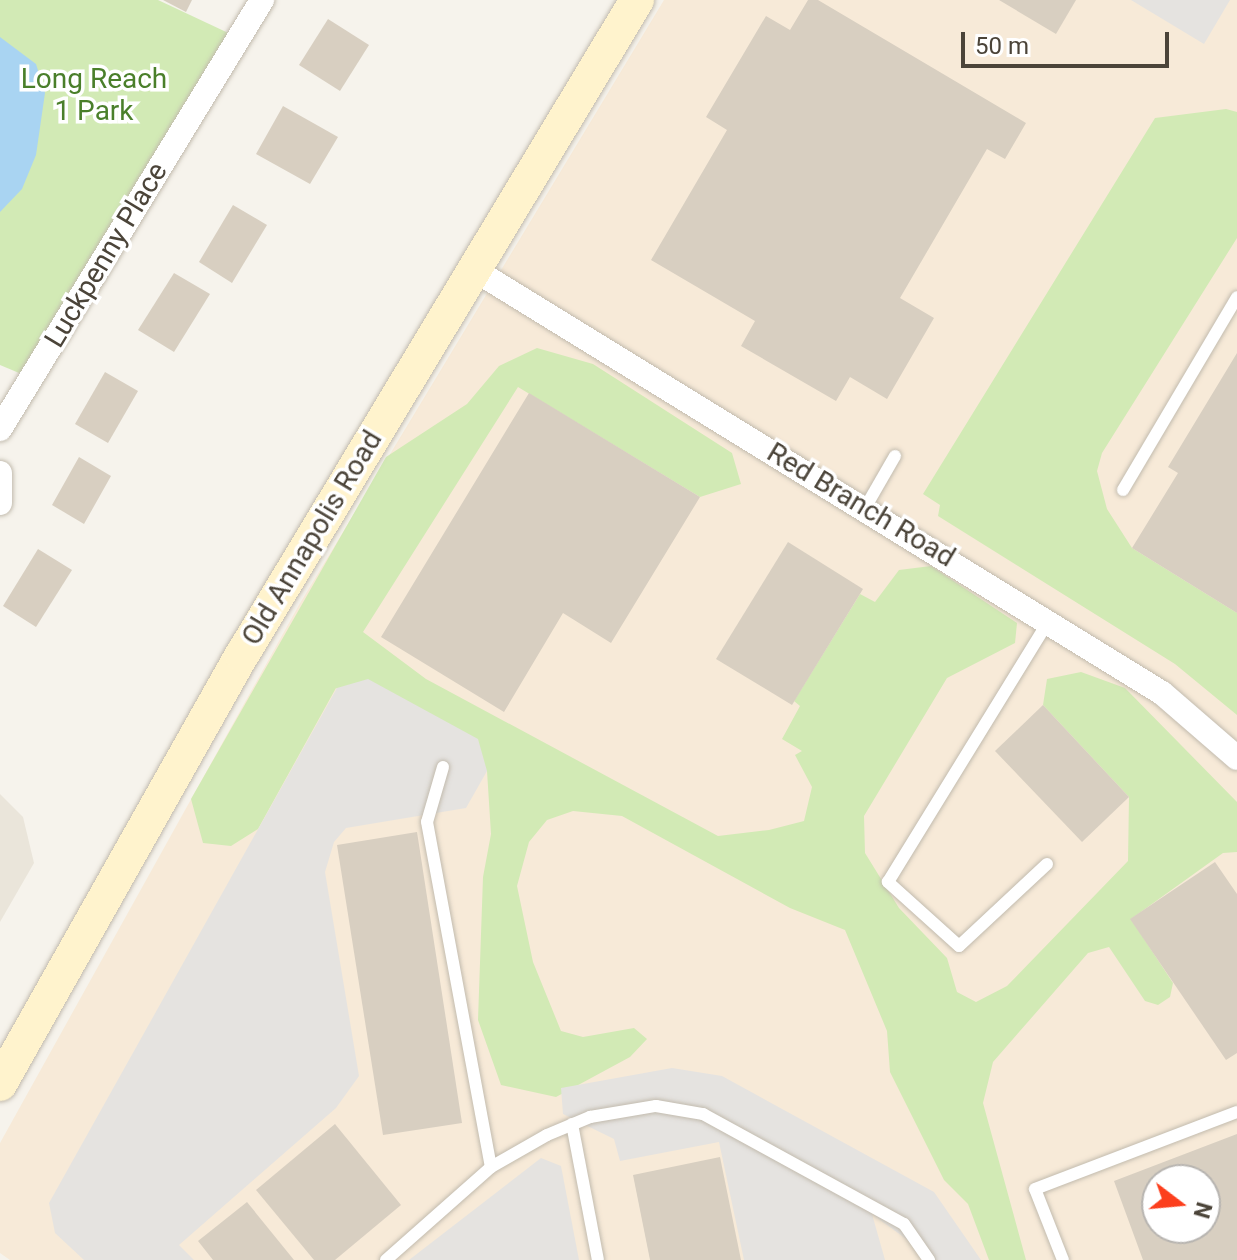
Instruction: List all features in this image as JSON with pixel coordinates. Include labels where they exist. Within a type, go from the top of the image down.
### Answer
[{"type":"main road","name":"Old Annapolis Road","points":[[0,1084],[242,655],[637,0]]},
{"type":"street","name":"Luckpenny Place","points":[[0,429],[262,0]]},
{"type":"street","name":"Red Branch Road","points":[[473,269],[1049,620],[1162,693],[1237,758]]},
{"type":"street","points":[[0,473],[0,503]]},
{"type":"lane","points":[[1123,490],[1237,297]]},
{"type":"lane","points":[[865,508],[895,456]]},
{"type":"lane","points":[[1047,864],[959,946],[888,882],[1049,620]]},
{"type":"lane","points":[[443,767],[427,822],[491,1167]]},
{"type":"lane","points":[[386,1260],[491,1167],[572,1124],[656,1106],[703,1114],[904,1224],[929,1260]]},
{"type":"lane","points":[[1063,1260],[1035,1189],[1237,1112]]},
{"type":"lane","points":[[572,1124],[598,1260]]},
{"type":"shaded area","points":[[664,0],[1237,0],[1237,1260],[10,1260],[0,1253],[0,1143],[299,605]]},
{"type":"shaded area","points":[[1131,0],[1230,0],[1204,44]]},
{"type":"shaded area","points":[[368,679],[478,739],[487,771],[466,808],[346,828],[334,842],[325,872],[359,1076],[336,1108],[179,1245],[194,1260],[84,1260],[55,1233],[49,1203],[337,688]]},
{"type":"shaded area","points":[[0,794],[23,817],[34,863],[0,922]]},
{"type":"shaded area","points":[[672,1068],[722,1076],[934,1192],[981,1260],[935,1260],[872,1214],[885,1260],[744,1260],[719,1142],[620,1161],[614,1139],[563,1114],[561,1088]]},
{"type":"shaded area","points":[[541,1158],[561,1166],[579,1260],[409,1260]]},
{"type":"green space","name":"Long Reach 1 Park","points":[[0,0],[158,0],[239,38],[31,378],[0,365]]},
{"type":"green space","points":[[1226,109],[1237,112],[1237,238],[1102,453],[1097,471],[1107,509],[1132,548],[1237,613],[1237,715],[1175,664],[938,516],[940,505],[923,494],[1155,118]]},
{"type":"green space","points":[[537,348],[593,364],[732,453],[741,484],[700,497],[518,387],[363,632],[426,679],[718,836],[769,830],[804,821],[812,787],[795,755],[802,751],[782,739],[800,706],[794,701],[860,594],[875,602],[899,570],[931,566],[1017,623],[1015,643],[947,678],[864,816],[865,853],[899,908],[947,958],[957,992],[976,1002],[1007,986],[1128,861],[1129,797],[1043,705],[1047,679],[1081,672],[1125,688],[1237,802],[1237,852],[1223,853],[1131,919],[1173,983],[1170,997],[1158,1005],[1145,1001],[1109,947],[1088,953],[993,1062],[983,1103],[1026,1260],[989,1260],[968,1204],[944,1180],[890,1072],[887,1031],[845,930],[790,908],[622,816],[573,811],[547,820],[529,842],[517,886],[533,962],[561,1031],[583,1037],[634,1028],[647,1039],[630,1057],[556,1097],[501,1085],[478,1020],[483,877],[491,834],[487,771],[336,688],[258,829],[231,846],[203,843],[191,799],[386,457],[467,404],[499,366]]},
{"type":"water","points":[[0,37],[36,64],[45,93],[36,155],[22,189],[0,212]]},
{"type":"building","points":[[163,0],[192,0],[186,12]]},
{"type":"building","points":[[808,0],[818,0],[1026,123],[1005,159],[987,149],[900,298],[934,318],[887,399],[850,377],[836,401],[741,346],[755,321],[651,260],[727,130],[706,117],[766,16],[790,30]]},
{"type":"building","points":[[999,0],[1076,0],[1056,34]]},
{"type":"building","points":[[328,19],[369,45],[340,91],[299,65]]},
{"type":"building","points":[[283,106],[338,137],[310,184],[256,154]]},
{"type":"building","points":[[233,205],[267,225],[232,283],[199,262]]},
{"type":"building","points":[[174,273],[210,294],[174,352],[138,330]]},
{"type":"building","points":[[1237,353],[1237,613],[1132,548],[1178,473],[1168,467]]},
{"type":"building","points":[[105,372],[138,391],[108,443],[75,424]]},
{"type":"building","points":[[529,393],[700,497],[611,643],[563,613],[504,712],[381,637]]},
{"type":"building","points":[[79,457],[111,476],[84,524],[52,505]]},
{"type":"building","points":[[788,542],[863,589],[792,705],[716,659]]},
{"type":"building","points":[[38,549],[72,570],[36,627],[3,606]]},
{"type":"building","points":[[1043,705],[1129,797],[1082,842],[995,751]]},
{"type":"building","points":[[417,832],[462,1123],[383,1135],[337,845]]},
{"type":"building","points":[[1215,862],[1237,894],[1237,1053],[1226,1060],[1130,919]]},
{"type":"building","points":[[335,1124],[401,1205],[335,1260],[314,1260],[256,1190]]},
{"type":"building","points":[[1237,1134],[1237,1260],[1143,1260],[1114,1181],[1141,1171],[1141,1244],[1221,1244],[1221,1164],[1158,1164]]},
{"type":"building","points":[[720,1157],[741,1260],[650,1260],[633,1175]]},
{"type":"building","points":[[247,1202],[294,1260],[213,1260],[198,1241]]}]
